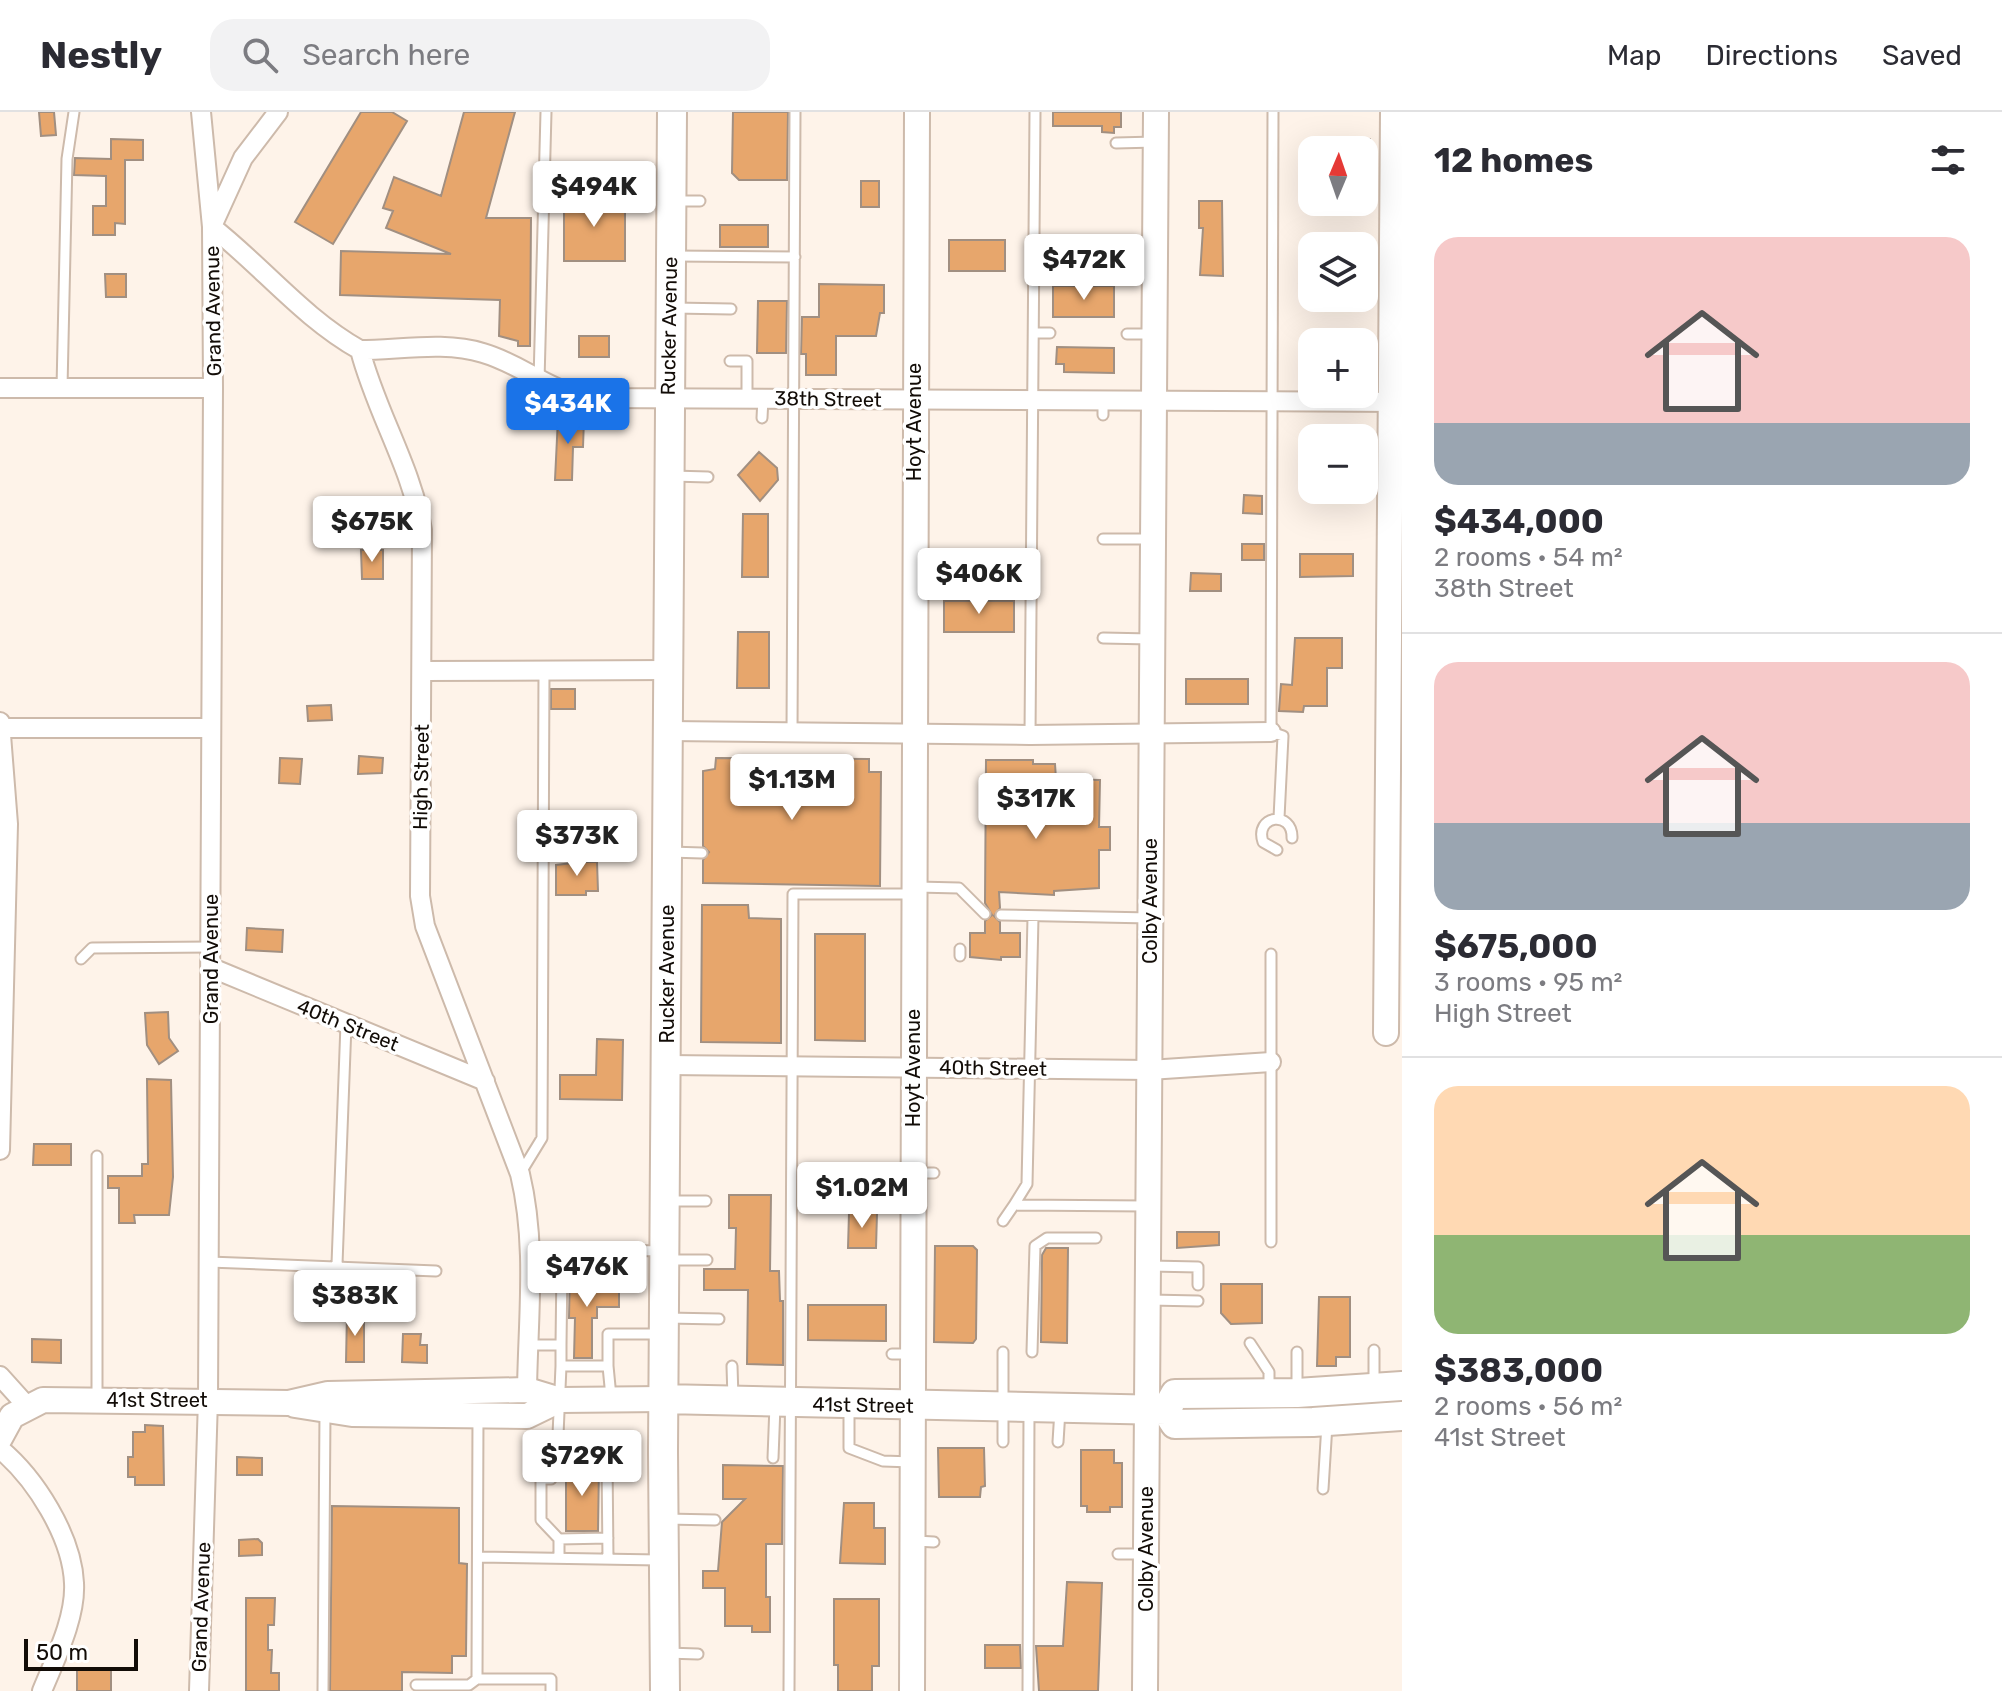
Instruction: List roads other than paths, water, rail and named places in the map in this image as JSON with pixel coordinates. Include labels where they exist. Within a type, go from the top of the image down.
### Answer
[{"type":"main road","name":"Rucker Avenue","points":[[665,1691],[663,1399],[672,112]]},
{"type":"main road","name":"Hoyt Avenue","points":[[912,1691],[923,1542],[912,1462],[914,1406],[902,1354],[924,1173],[913,1067],[917,112]]},
{"type":"main road","name":"Colby Avenue","points":[[1145,1691],[1146,1554],[1157,1410],[1147,1300],[1156,112]]},
{"type":"main road","points":[[1386,1033],[1395,734],[1393,112]]},
{"type":"main road","name":"41st Street","points":[[1157,1410],[1175,1394],[1297,1393],[1388,1387]]},
{"type":"main road","name":"41st Street","points":[[27,1406],[43,1400],[208,1399],[289,1403],[325,1412],[427,1404],[527,1390],[560,1400],[663,1399],[1157,1410],[1175,1424],[1402,1416]]},
{"type":"main road","name":"41st Street","points":[[289,1403],[328,1394],[427,1404],[478,1416],[527,1416],[560,1400]]},
{"type":"main road","points":[[0,1438],[12,1416],[27,1406]]},
{"type":"street","name":"Grand Avenue","points":[[199,1691],[208,1399],[213,388],[212,227],[201,112]]},
{"type":"street","points":[[278,112],[243,158],[212,227],[267,272],[304,313],[360,350]]},
{"type":"street","name":"38th Street","points":[[360,350],[450,347],[481,352],[561,392],[590,398],[1034,402],[1103,409],[1153,403],[1244,409],[1272,402],[1396,402]]},
{"type":"street","name":"High Street","points":[[360,350],[368,380],[418,506],[422,530],[420,896],[425,926],[520,1174],[531,1248],[527,1390]]},
{"type":"street","points":[[0,388],[213,388]]},
{"type":"street","points":[[422,671],[668,670]]},
{"type":"street","points":[[0,1150],[2,901],[8,824],[0,726],[210,728]]},
{"type":"street","points":[[668,731],[913,733],[959,740],[1152,731],[1271,732]]},
{"type":"street","name":"40th Street","points":[[212,968],[485,1081]]},
{"type":"street","name":"40th Street","points":[[667,1065],[913,1067],[996,1074],[1028,1069],[1149,1070],[1271,1062]]},
{"type":"street","points":[[0,1378],[27,1406]]},
{"type":"street","points":[[0,1449],[23,1467],[54,1523],[68,1553],[74,1585],[66,1625],[42,1691]]},
{"type":"lane","points":[[62,388],[67,159],[74,112]]},
{"type":"lane","points":[[539,382],[546,112]]},
{"type":"lane","points":[[792,733],[795,112]]},
{"type":"lane","points":[[1030,735],[1035,112]]},
{"type":"lane","points":[[1273,112],[1271,732],[1283,736],[1279,818]]},
{"type":"lane","points":[[1116,143],[1155,142]]},
{"type":"lane","points":[[532,187],[544,188]]},
{"type":"lane","points":[[671,201],[700,201]]},
{"type":"lane","points":[[1063,246],[1154,247]]},
{"type":"lane","points":[[670,256],[795,257]]},
{"type":"lane","points":[[670,308],[731,309]]},
{"type":"lane","points":[[1034,333],[1050,333]]},
{"type":"lane","points":[[1127,334],[1154,334]]},
{"type":"lane","points":[[730,361],[747,361],[762,418]]},
{"type":"lane","points":[[668,476],[708,477]]},
{"type":"lane","points":[[1103,539],[1152,539]]},
{"type":"lane","points":[[1103,638],[1152,639]]},
{"type":"lane","points":[[520,1174],[542,1138],[544,671]]},
{"type":"lane","points":[[1277,850],[1266,846],[1260,832],[1264,823],[1279,818],[1288,823],[1292,838]]},
{"type":"lane","points":[[668,852],[702,853]]},
{"type":"lane","points":[[789,1691],[784,1404],[793,1066],[793,894],[959,888],[985,914]]},
{"type":"lane","points":[[1001,915],[1150,918]]},
{"type":"lane","points":[[1003,1221],[1027,1184],[1033,917]]},
{"type":"lane","points":[[81,959],[92,948],[212,947]]},
{"type":"lane","points":[[1271,954],[1271,1242]]},
{"type":"lane","points":[[337,1264],[346,1024]]},
{"type":"lane","points":[[97,1156],[97,1399]]},
{"type":"lane","points":[[665,1201],[706,1201]]},
{"type":"lane","points":[[1014,1205],[1148,1206]]},
{"type":"lane","points":[[1032,1352],[1035,1246],[1047,1238],[1096,1238]]},
{"type":"lane","points":[[559,1558],[559,1539],[541,1520],[541,1479],[551,1479],[557,1458],[562,1266],[613,1265],[613,1250],[707,1260]]},
{"type":"lane","points":[[209,1262],[337,1264],[436,1271]]},
{"type":"lane","points":[[1148,1266],[1198,1267],[1198,1285]]},
{"type":"lane","points":[[1147,1300],[1198,1301]]},
{"type":"lane","points":[[611,1400],[608,1334],[719,1319]]},
{"type":"lane","points":[[1250,1343],[1269,1372],[1269,1393]]},
{"type":"lane","points":[[528,1345],[561,1345]]},
{"type":"lane","points":[[1374,1350],[1388,1387]]},
{"type":"lane","points":[[1003,1352],[1017,1407],[1028,1691]]},
{"type":"lane","points":[[1297,1352],[1297,1393]]},
{"type":"lane","points":[[561,1367],[608,1366]]},
{"type":"lane","points":[[732,1366],[734,1402]]},
{"type":"lane","points":[[773,1458],[784,1404]]},
{"type":"lane","points":[[849,1405],[849,1448],[883,1461],[912,1462]]},
{"type":"lane","points":[[1003,1442],[1017,1407]]},
{"type":"lane","points":[[1058,1442],[1060,1408]]},
{"type":"lane","points":[[323,1691],[325,1412]]},
{"type":"lane","points":[[477,1679],[478,1416]]},
{"type":"lane","points":[[1323,1489],[1327,1421]]},
{"type":"lane","points":[[557,1458],[607,1459],[608,1559]]},
{"type":"lane","points":[[663,1519],[715,1520]]},
{"type":"lane","points":[[559,1539],[608,1538]]},
{"type":"lane","points":[[1118,1554],[1146,1554]]},
{"type":"lane","points":[[478,1557],[663,1560]]},
{"type":"lane","points":[[664,1653],[698,1654]]},
{"type":"lane","points":[[416,1685],[469,1685],[477,1679],[551,1679],[551,1691]]}]
